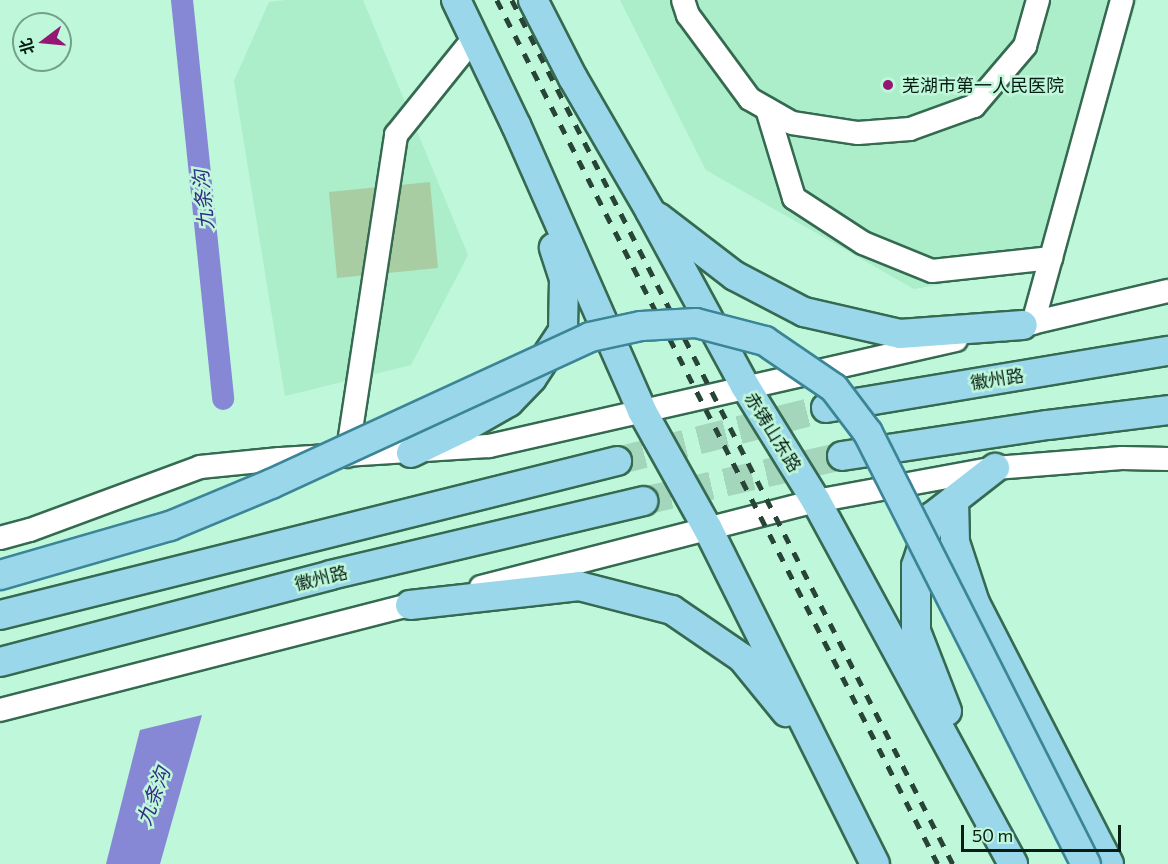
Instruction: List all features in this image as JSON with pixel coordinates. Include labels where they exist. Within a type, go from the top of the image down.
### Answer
[{"type":"main road","points":[[456,0],[516,125],[642,411],[708,529],[874,864]]},
{"type":"main road","name":"赤铸山东路","points":[[533,0],[573,78],[650,211],[745,386],[816,501],[1013,864]]},
{"type":"main road","points":[[411,453],[465,427],[509,402],[532,378],[563,331],[564,279],[516,125]]},
{"type":"main road","points":[[650,211],[735,276],[804,312],[900,334],[1028,324]]},
{"type":"main road","points":[[0,575],[170,526],[271,484],[590,337],[641,326],[696,323],[765,341],[834,388],[868,433],[1086,864]]},
{"type":"main road","name":"徽州路","points":[[826,408],[1168,351]]},
{"type":"main road","points":[[842,456],[1048,425],[1168,410]]},
{"type":"main road","points":[[0,615],[617,460]]},
{"type":"main road","points":[[995,468],[932,518],[916,566],[916,631],[958,739],[1013,864]]},
{"type":"main road","points":[[954,500],[955,542],[975,603],[1109,864]]},
{"type":"main road","name":"徽州路","points":[[0,662],[258,594],[643,501]]},
{"type":"main road","points":[[410,605],[579,586],[672,610],[742,658],[819,752]]},
{"type":"street","points":[[683,0],[688,15],[750,99],[792,123],[858,133],[910,129],[974,106],[1025,46],[1038,0]]},
{"type":"street","points":[[1028,324],[1051,258],[1122,0]]},
{"type":"street","points":[[347,456],[396,135],[474,38]]},
{"type":"street","points":[[766,109],[794,198],[863,243],[932,271],[1051,258]]},
{"type":"street","points":[[0,538],[30,530],[200,467],[489,446],[1168,291]]},
{"type":"street","points":[[0,710],[816,501],[995,468],[1122,458],[1168,459]]},
{"type":"shaded area","points":[[363,0],[468,255],[411,365],[285,396],[234,81],[269,2]]},
{"type":"shaded area","name":"芜湖市第一人民医院","points":[[620,0],[1137,0],[1061,263],[914,289],[706,170]]},
{"type":"water","points":[[202,715],[160,864],[106,864],[140,730]]},
{"type":"building","points":[[430,182],[438,268],[337,278],[329,192]]},
{"type":"waterway","name":"九条沟","points":[[182,0],[223,399]]},
{"type":"tunnel","points":[[617,461],[826,408]]},
{"type":"tunnel","points":[[643,501],[842,456]]},
{"type":"railway","points":[[497,0],[938,864]]},
{"type":"railway","points":[[512,0],[953,864]]},
{"type":"place","name":"芜湖市第一人民医院","points":[[888,85]]}]
